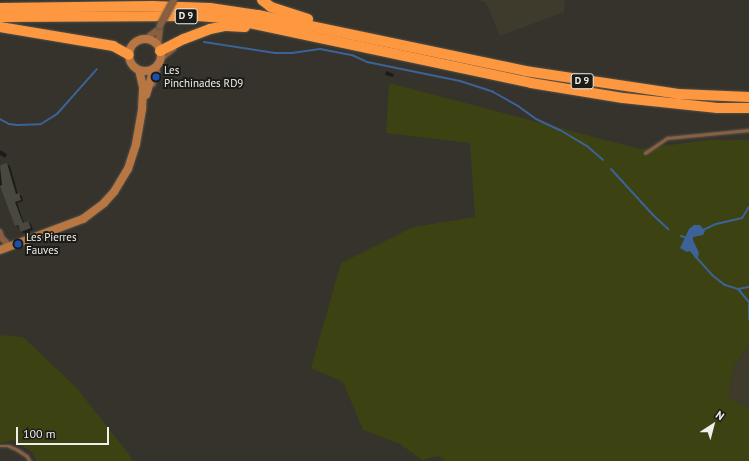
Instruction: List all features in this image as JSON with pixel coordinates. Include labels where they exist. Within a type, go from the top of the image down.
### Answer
[{"type":"highway","points":[[262,0],[280,11],[314,22],[418,48]]},
{"type":"highway","name":"D 9","points":[[0,8],[152,6],[210,8],[258,15],[525,71],[636,89],[709,96],[749,97]]},
{"type":"highway","name":"D 9","points":[[0,17],[220,17],[531,82],[623,98],[717,108],[749,108]]},
{"type":"highway","points":[[158,58],[184,39],[210,30],[233,26],[369,48]]},
{"type":"highway","points":[[0,27],[113,46],[129,55]]},
{"type":"highway","points":[[636,89],[749,91]]},
{"type":"street","points":[[4,248],[74,224],[83,219],[104,203],[124,177],[131,162],[142,109],[158,58],[160,28],[174,0]]},
{"type":"street","points":[[158,58],[149,71],[139,70],[132,64],[129,55],[130,50],[136,42],[146,39],[160,28]]},
{"type":"street","points":[[146,39],[158,58]]},
{"type":"street","points":[[139,70],[143,87],[142,109]]},
{"type":"street","points":[[0,232],[1,240],[6,242],[4,248]]},
{"type":"lane","points":[[645,152],[667,138],[749,130]]},
{"type":"lane","points":[[0,446],[9,446],[18,450],[27,456],[30,461]]},
{"type":"shaded area","points":[[477,0],[565,0],[564,12],[500,36],[486,3]]},
{"type":"shaded area","points":[[749,344],[749,408],[729,398],[733,368]]},
{"type":"green space","points":[[389,83],[640,149],[708,140],[749,140],[749,344],[733,368],[729,398],[749,408],[749,461],[446,461],[438,456],[422,460],[400,444],[363,430],[343,382],[311,368],[341,263],[413,227],[475,217],[470,143],[386,133]]},
{"type":"green space","points":[[0,335],[23,337],[76,387],[133,461],[36,461],[33,453],[14,440],[0,443]]},
{"type":"water","points":[[694,225],[700,225],[705,231],[703,235],[693,237],[699,253],[698,258],[696,259],[690,251],[687,252],[680,248],[689,229]]},
{"type":"building","points":[[7,163],[16,194],[19,193],[21,200],[15,202],[23,223],[28,221],[31,228],[21,232],[18,225],[15,226],[0,186],[2,185],[0,167],[1,165]]},
{"type":"waterway","points":[[204,42],[275,53],[292,53],[320,49],[352,55],[367,62],[460,81],[493,92],[518,106],[536,119],[560,130],[587,146],[603,160]]},
{"type":"waterway","points":[[0,119],[9,124],[17,125],[41,124],[57,114],[97,69]]},
{"type":"waterway","points":[[611,169],[653,215],[668,229]]},
{"type":"waterway","points":[[703,230],[716,224],[742,218],[749,207]]},
{"type":"waterway","points":[[681,236],[687,238]]},
{"type":"waterway","points":[[696,257],[712,275],[725,285],[738,289],[749,302]]},
{"type":"waterway","points":[[738,289],[749,287]]},
{"type":"waterway","points":[[749,304],[749,319]]},
{"type":"place","name":"Les Pinchinades RD9","points":[[156,77]]},
{"type":"place","name":"Les Pierres Fauves","points":[[18,244]]}]
